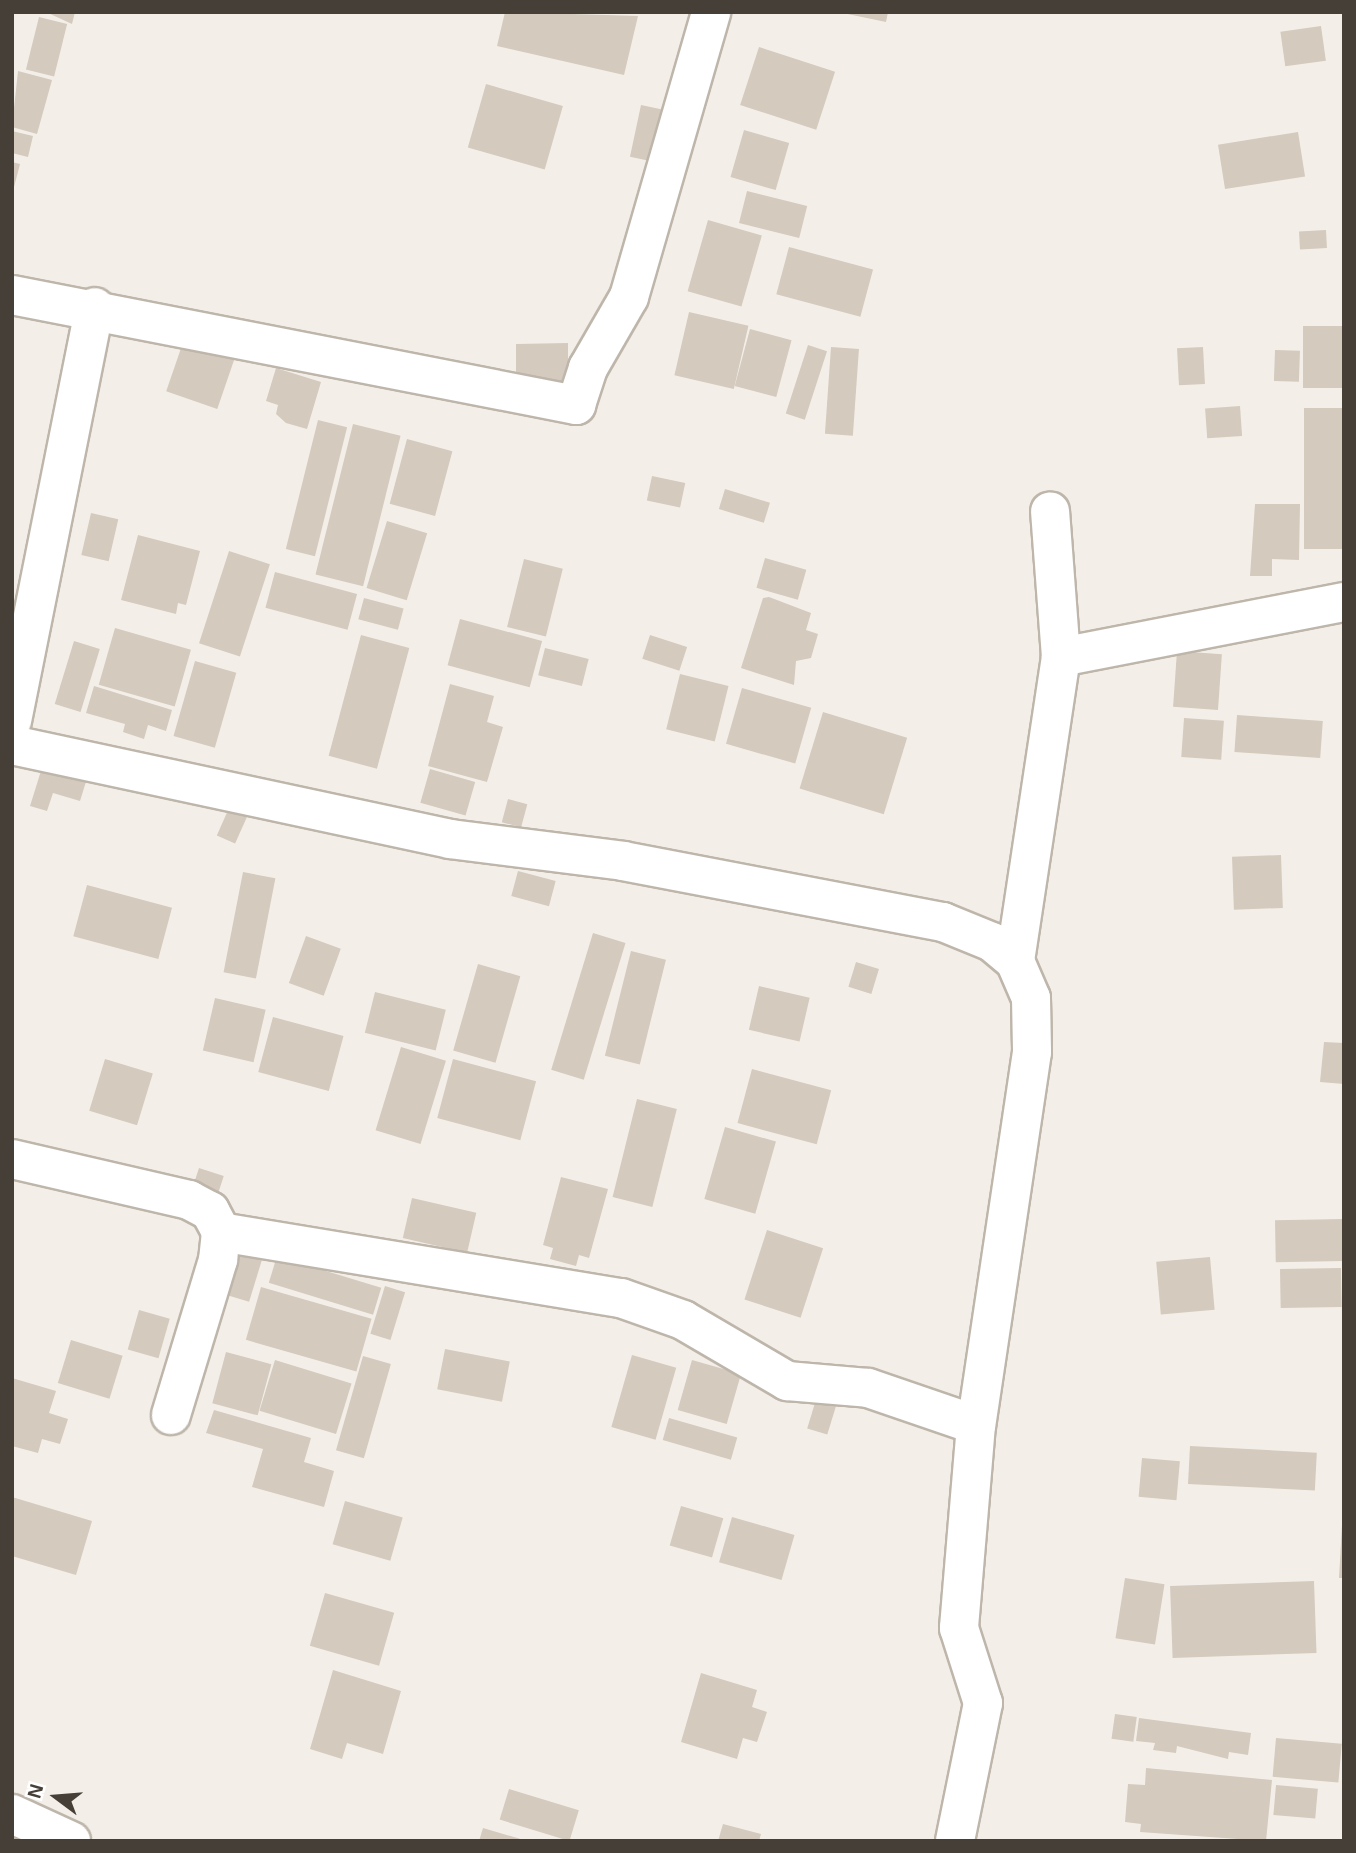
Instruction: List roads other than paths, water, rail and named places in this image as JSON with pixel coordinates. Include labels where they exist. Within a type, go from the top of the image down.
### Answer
[{"type":"street","points":[[12,295],[95,307],[130,320],[327,351],[439,382],[576,404],[588,368],[629,297],[711,12]]},
{"type":"street","points":[[12,721],[95,307]]},
{"type":"street","points":[[1015,961],[1060,657],[1050,511]]},
{"type":"street","points":[[1060,657],[1344,601]]},
{"type":"street","points":[[12,745],[450,839],[623,861],[943,922],[992,942],[1015,961],[1031,998],[1032,1052],[976,1425],[959,1628],[983,1703],[955,1841]]},
{"type":"street","points":[[12,1159],[189,1200],[210,1211],[220,1231],[202,1323],[172,1415]]},
{"type":"street","points":[[220,1231],[621,1298],[683,1320],[787,1381],[868,1388],[976,1425]]},
{"type":"street","points":[[12,1814],[71,1841]]}]
